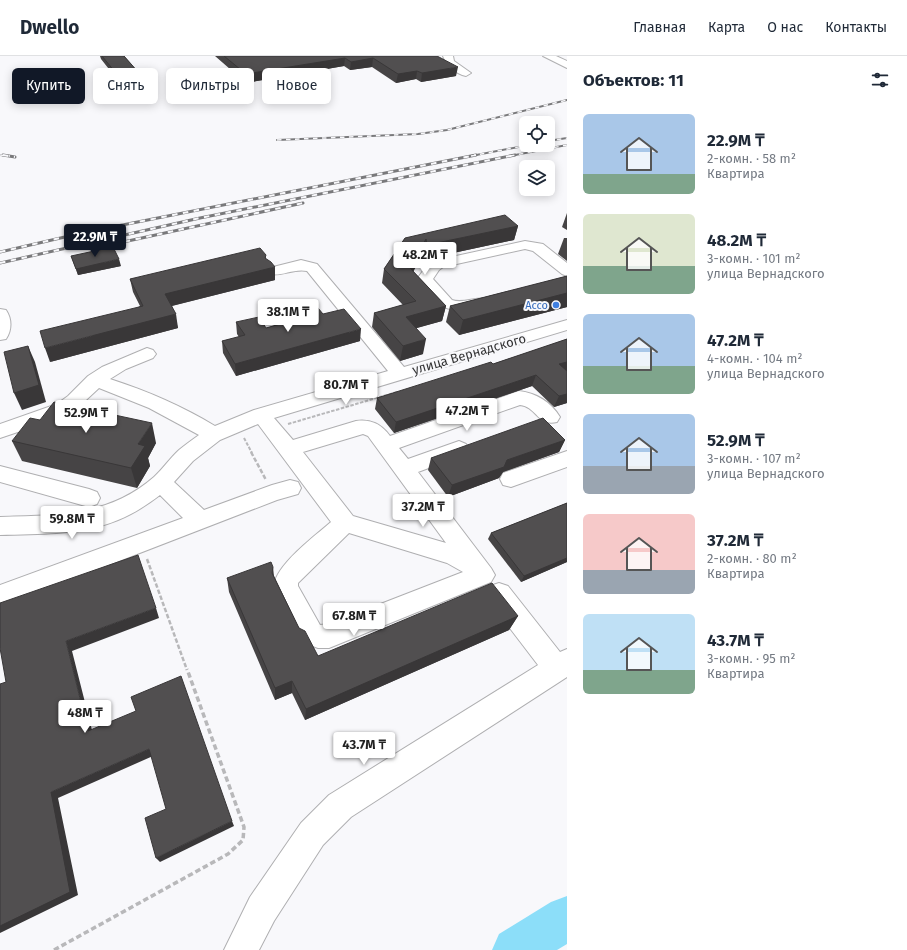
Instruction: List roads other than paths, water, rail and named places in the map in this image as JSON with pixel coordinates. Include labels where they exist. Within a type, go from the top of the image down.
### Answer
[{"type":"street","points":[[448,56],[450,62],[466,73]]},
{"type":"street","points":[[548,56],[567,65]]},
{"type":"street","points":[[556,56],[567,62]]},
{"type":"street","points":[[493,299],[460,307],[450,305],[446,303],[426,282],[425,279],[438,264],[521,245],[534,246],[541,250],[565,278]]},
{"type":"street","points":[[541,250],[559,245]]},
{"type":"street","points":[[274,271],[301,265],[312,267],[400,382]]},
{"type":"street","points":[[0,314],[2,322],[0,336]]},
{"type":"street","name":"улица Вернадского","points":[[0,526],[64,524],[110,514],[133,503],[161,483],[186,456],[213,435],[237,425],[267,422],[400,382],[567,325]]},
{"type":"street","points":[[0,431],[64,409],[82,396],[95,380],[110,370],[147,354]]},
{"type":"street","points":[[95,380],[138,395],[174,410],[213,435]]},
{"type":"street","points":[[386,445],[519,398],[531,400],[558,414]]},
{"type":"street","points":[[528,425],[558,414]]},
{"type":"street","points":[[267,422],[345,523],[454,555],[469,562],[483,575]]},
{"type":"street","points":[[241,950],[262,909],[312,834],[340,806],[562,665],[483,575],[375,431],[364,427],[356,428],[289,449]]},
{"type":"street","points":[[404,469],[477,443]]},
{"type":"street","points":[[511,479],[567,459]]},
{"type":"street","points":[[0,474],[89,498]]},
{"type":"street","points":[[161,483],[201,521]]},
{"type":"street","points":[[0,596],[281,491]]},
{"type":"street","points":[[345,523],[292,572],[286,581],[286,587],[291,598],[309,632],[314,636],[329,636],[483,575]]},
{"type":"waterway","points":[[515,950],[567,918]]},
{"type":"railway","points":[[277,140],[418,134],[447,130],[567,100]]},
{"type":"railway","points":[[555,140],[567,138]]},
{"type":"railway","points":[[510,156],[567,145]]},
{"type":"railway","points":[[471,156],[519,147]]},
{"type":"railway","points":[[0,155],[8,156]]},
{"type":"railway","points":[[3,155],[8,156]]},
{"type":"railway","points":[[0,252],[82,233],[476,155]]},
{"type":"railway","points":[[510,156],[515,155]]},
{"type":"railway","points":[[8,156],[15,157]]},
{"type":"railway","points":[[0,263],[200,218],[510,156]]},
{"type":"railway","points":[[114,244],[303,203]]},
{"type":"place","name":"Ассо","points":[[556,305]]}]
